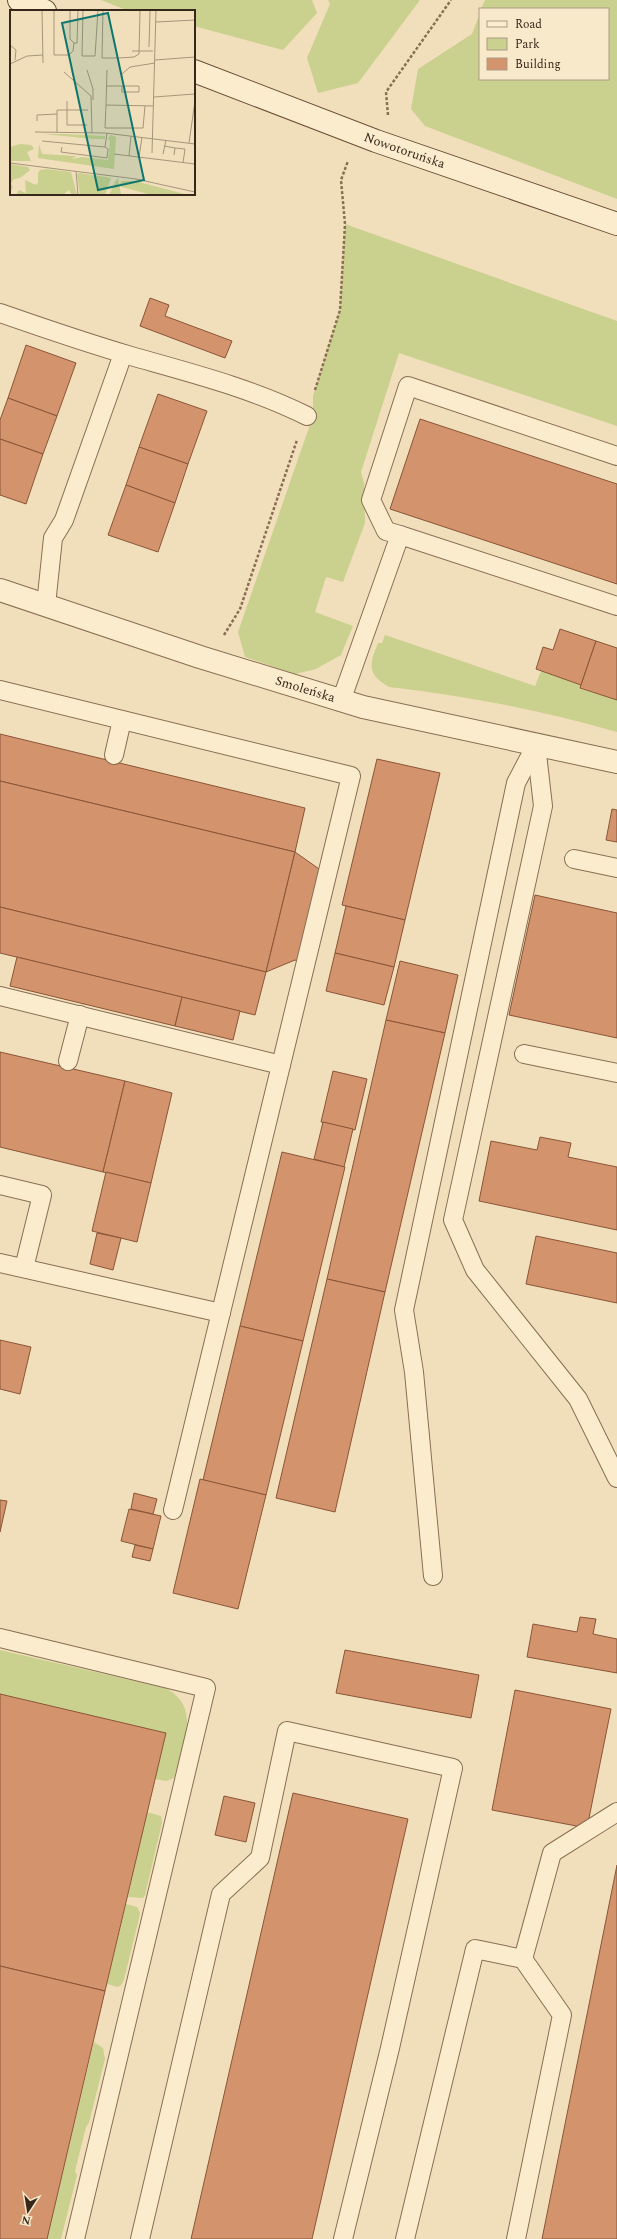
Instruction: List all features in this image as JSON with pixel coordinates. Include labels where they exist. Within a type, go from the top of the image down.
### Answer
[{"type":"street","points":[[19,0],[43,10]]},
{"type":"street","name":"Nowotoruńska","points":[[195,70],[376,141],[617,224]]},
{"type":"street","name":"Smoleńska","points":[[0,590],[200,657],[362,707],[617,762]]},
{"type":"lane","points":[[0,313],[123,354],[241,388],[275,400],[307,416]]},
{"type":"lane","points":[[46,605],[53,538],[64,520],[123,354]]},
{"type":"lane","points":[[617,456],[408,386],[371,500],[386,531],[617,606]]},
{"type":"lane","points":[[341,701],[400,535]]},
{"type":"lane","points":[[0,690],[351,776],[173,1510]]},
{"type":"lane","points":[[114,755],[122,720]]},
{"type":"lane","points":[[536,745],[543,806],[453,1220],[475,1270],[578,1399],[617,1478]]},
{"type":"lane","points":[[433,1576],[414,1372],[404,1310],[516,783],[536,745]]},
{"type":"lane","points":[[574,859],[617,868]]},
{"type":"lane","points":[[0,996],[281,1065]]},
{"type":"lane","points":[[68,1061],[80,1015]]},
{"type":"lane","points":[[524,1054],[617,1073]]},
{"type":"lane","points":[[0,1185],[42,1195],[24,1268]]},
{"type":"lane","points":[[0,1262],[221,1313]]},
{"type":"lane","points":[[0,1638],[206,1688],[75,2239]]},
{"type":"lane","points":[[140,2239],[221,1894],[260,1858],[287,1732],[453,1768],[390,2048],[343,2239]]},
{"type":"lane","points":[[523,1959],[552,1853],[617,1812]]},
{"type":"lane","points":[[405,2239],[475,1948],[523,1959],[562,2015],[516,2239]]},
{"type":"path","points":[[376,141],[389,114],[386,92],[451,0]]},
{"type":"green space","points":[[101,0],[312,0],[317,13],[283,50],[195,26],[195,10],[126,10]]},
{"type":"green space","points":[[328,0],[420,0],[358,83],[318,93],[307,58],[330,4]]},
{"type":"green space","points":[[485,0],[617,0],[617,199],[425,126],[411,109],[418,69],[472,34],[479,16],[479,80],[609,80],[609,8],[481,8]]},
{"type":"green space","points":[[345,224],[617,321],[617,426],[399,353],[361,472],[364,483],[365,523],[343,582],[326,577],[315,612],[353,626],[341,655],[316,669],[295,674],[245,657],[238,632],[313,416],[313,396],[340,310]]},
{"type":"green space","points":[[385,635],[535,686],[541,671],[581,685],[581,689],[617,700],[617,732],[532,710],[447,695],[389,687],[382,683],[373,674],[372,669],[373,657],[378,643],[382,643]]},
{"type":"green space","points":[[0,1650],[165,1688],[177,1696],[184,1706],[187,1716],[187,1728],[174,1778],[166,1781],[155,1779],[166,1733],[0,1694]]},
{"type":"green space","points":[[147,1812],[161,1816],[162,1823],[145,1895],[143,1898],[128,1897]]},
{"type":"green space","points":[[126,1904],[137,1907],[140,1913],[124,1980],[118,1987],[107,1984]]},
{"type":"green space","points":[[94,2042],[103,2048],[105,2059],[75,2171],[77,2175],[61,2239],[47,2239]]},
{"type":"building","points":[[150,298],[169,305],[165,316],[232,341],[225,358],[140,326]]},
{"type":"building","points":[[26,345],[76,363],[57,416],[8,398]]},
{"type":"building","points":[[158,394],[207,411],[188,464],[139,447]]},
{"type":"building","points":[[8,398],[57,416],[43,454],[0,439],[0,420]]},
{"type":"building","points":[[420,419],[617,484],[617,584],[390,509]]},
{"type":"building","points":[[0,439],[43,454],[26,504],[0,495]]},
{"type":"building","points":[[139,447],[188,464],[175,503],[126,485]]},
{"type":"building","points":[[126,485],[175,503],[158,552],[108,535]]},
{"type":"building","points":[[560,629],[596,641],[581,685],[536,669],[543,647],[553,650]]},
{"type":"building","points":[[596,641],[617,648],[617,700],[580,688]]},
{"type":"building","points":[[0,734],[305,808],[295,852],[0,781]]},
{"type":"building","points":[[377,759],[440,773],[405,920],[342,905]]},
{"type":"building","points":[[0,781],[295,852],[266,972],[0,907]]},
{"type":"building","points":[[612,809],[617,810],[617,842],[606,840]]},
{"type":"building","points":[[295,852],[322,871],[300,962],[295,960],[266,972]]},
{"type":"building","points":[[535,895],[617,913],[617,1038],[509,1015]]},
{"type":"building","points":[[346,906],[405,920],[394,967],[335,953]]},
{"type":"building","points":[[0,907],[266,972],[255,1015],[0,953]]},
{"type":"building","points":[[335,953],[394,967],[384,1005],[326,991]]},
{"type":"building","points":[[17,957],[182,997],[175,1026],[10,986]]},
{"type":"building","points":[[400,961],[458,975],[445,1033],[386,1020]]},
{"type":"building","points":[[182,997],[240,1011],[233,1040],[175,1026]]},
{"type":"building","points":[[386,1020],[445,1033],[385,1292],[327,1279]]},
{"type":"building","points":[[0,1052],[125,1081],[103,1172],[0,1147]]},
{"type":"building","points":[[333,1071],[367,1079],[355,1130],[321,1122]]},
{"type":"building","points":[[125,1081],[172,1093],[151,1183],[103,1172]]},
{"type":"building","points":[[323,1122],[353,1129],[344,1167],[314,1159]]},
{"type":"building","points":[[540,1137],[571,1143],[568,1157],[617,1167],[617,1230],[479,1201],[491,1141],[537,1150]]},
{"type":"building","points":[[282,1152],[345,1167],[303,1341],[240,1326]]},
{"type":"building","points":[[106,1172],[151,1183],[137,1242],[92,1231]]},
{"type":"building","points":[[97,1233],[121,1238],[113,1270],[90,1264]]},
{"type":"building","points":[[536,1236],[617,1253],[617,1303],[526,1284]]},
{"type":"building","points":[[327,1279],[385,1292],[335,1512],[276,1498]]},
{"type":"building","points":[[240,1326],[303,1341],[266,1495],[203,1480]]},
{"type":"building","points":[[0,1340],[31,1347],[20,1394],[0,1389]]},
{"type":"building","points":[[200,1479],[266,1495],[238,1609],[173,1593]]},
{"type":"building","points":[[134,1493],[157,1499],[153,1514],[131,1509]]},
{"type":"building","points":[[0,1500],[7,1501],[0,1532]]},
{"type":"building","points":[[129,1509],[161,1516],[153,1549],[121,1541]]},
{"type":"building","points":[[135,1545],[153,1549],[150,1561],[132,1557]]},
{"type":"building","points":[[580,1617],[596,1619],[593,1634],[617,1639],[617,1673],[527,1657],[533,1624],[577,1632]]},
{"type":"building","points":[[345,1650],[479,1675],[471,1718],[336,1693]]},
{"type":"building","points":[[515,1690],[611,1709],[587,1828],[492,1810]]},
{"type":"building","points":[[0,1694],[166,1733],[105,1991],[0,1966]]},
{"type":"building","points":[[293,1793],[408,1819],[312,2239],[191,2239]]},
{"type":"building","points":[[224,1796],[255,1803],[246,1842],[215,1835]]},
{"type":"building","points":[[617,1865],[617,2239],[542,2239]]},
{"type":"building","points":[[0,1966],[105,1991],[47,2239],[0,2239]]}]
